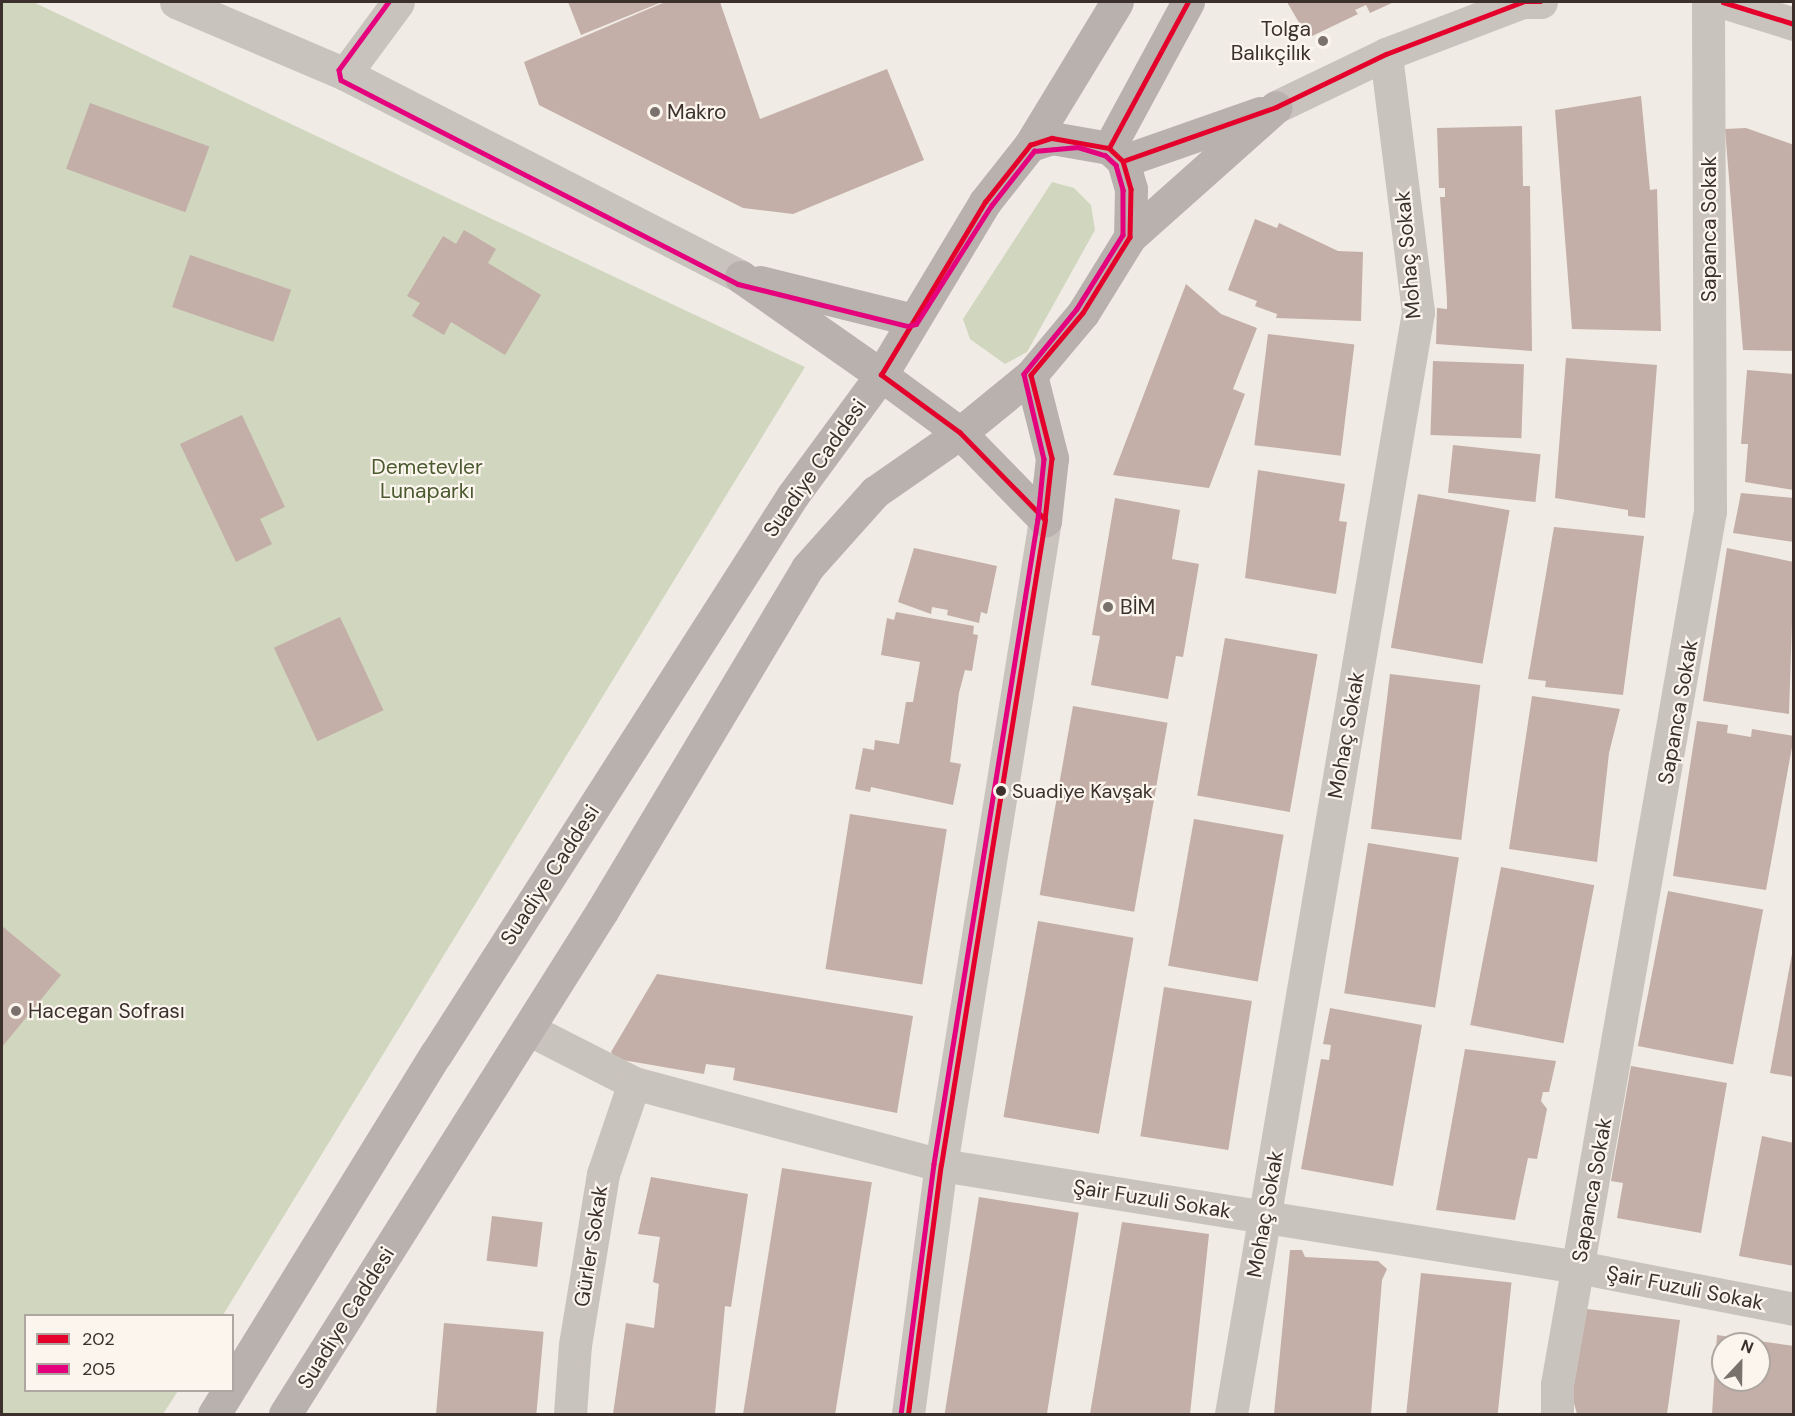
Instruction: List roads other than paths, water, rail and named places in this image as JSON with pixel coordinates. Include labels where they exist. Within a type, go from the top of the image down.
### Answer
[{"type":"main road","name":"Suadiye Caddesi","points":[[234,1382],[442,1044],[786,505],[881,375],[910,320],[985,202],[1030,145],[1117,2]]},
{"type":"main road","points":[[1130,237],[1131,189],[1116,154],[1188,2]]},
{"type":"main road","points":[[1030,145],[1052,138],[1116,154],[1276,107]]},
{"type":"main road","points":[[1130,237],[1276,107]]},
{"type":"main road","name":"Suadiye Caddesi","points":[[285,1414],[528,1029],[807,568],[875,492],[960,433],[1031,375],[1083,314],[1130,237]]},
{"type":"main road","points":[[741,277],[910,320]]},
{"type":"main road","points":[[741,277],[960,433],[1045,520]]},
{"type":"main road","points":[[1031,375],[1052,458],[1045,520]]},
{"type":"main road","points":[[214,1414],[228,1392]]},
{"type":"street","points":[[176,2],[345,74],[741,277]]},
{"type":"street","points":[[345,74],[398,2]]},
{"type":"street","points":[[1276,107],[1386,54],[1522,2],[1541,2]]},
{"type":"street","name":"Sapanca Sokak","points":[[1557,1414],[1557,1383],[1710,511],[1708,2]]},
{"type":"street","points":[[1723,2],[1794,24]]},
{"type":"street","name":"Mohaç Sokak","points":[[1231,1414],[1418,312],[1386,54]]},
{"type":"street","points":[[908,1414],[941,1165],[1045,520]]},
{"type":"street","name":"Şair Fuzuli Sokak","points":[[528,1029],[634,1083],[941,1165],[1578,1267],[1794,1309]]},
{"type":"street","name":"Gürler Sokak","points":[[570,1414],[575,1345],[603,1174],[634,1083]]},
{"type":"place","name":"Tolga Balıkçilık","points":[[1323,41]]},
{"type":"place","name":"Makro","points":[[655,112]]},
{"type":"place","name":"BİM","points":[[1108,607]]},
{"type":"place","name":"Suadiye Kavşak","points":[[1001,791]]},
{"type":"place","name":"Hacegan Sofrası","points":[[16,1011]]},
{"type":"park label","name":"Demetevler Lunaparkı","points":[[427,479]]}]
